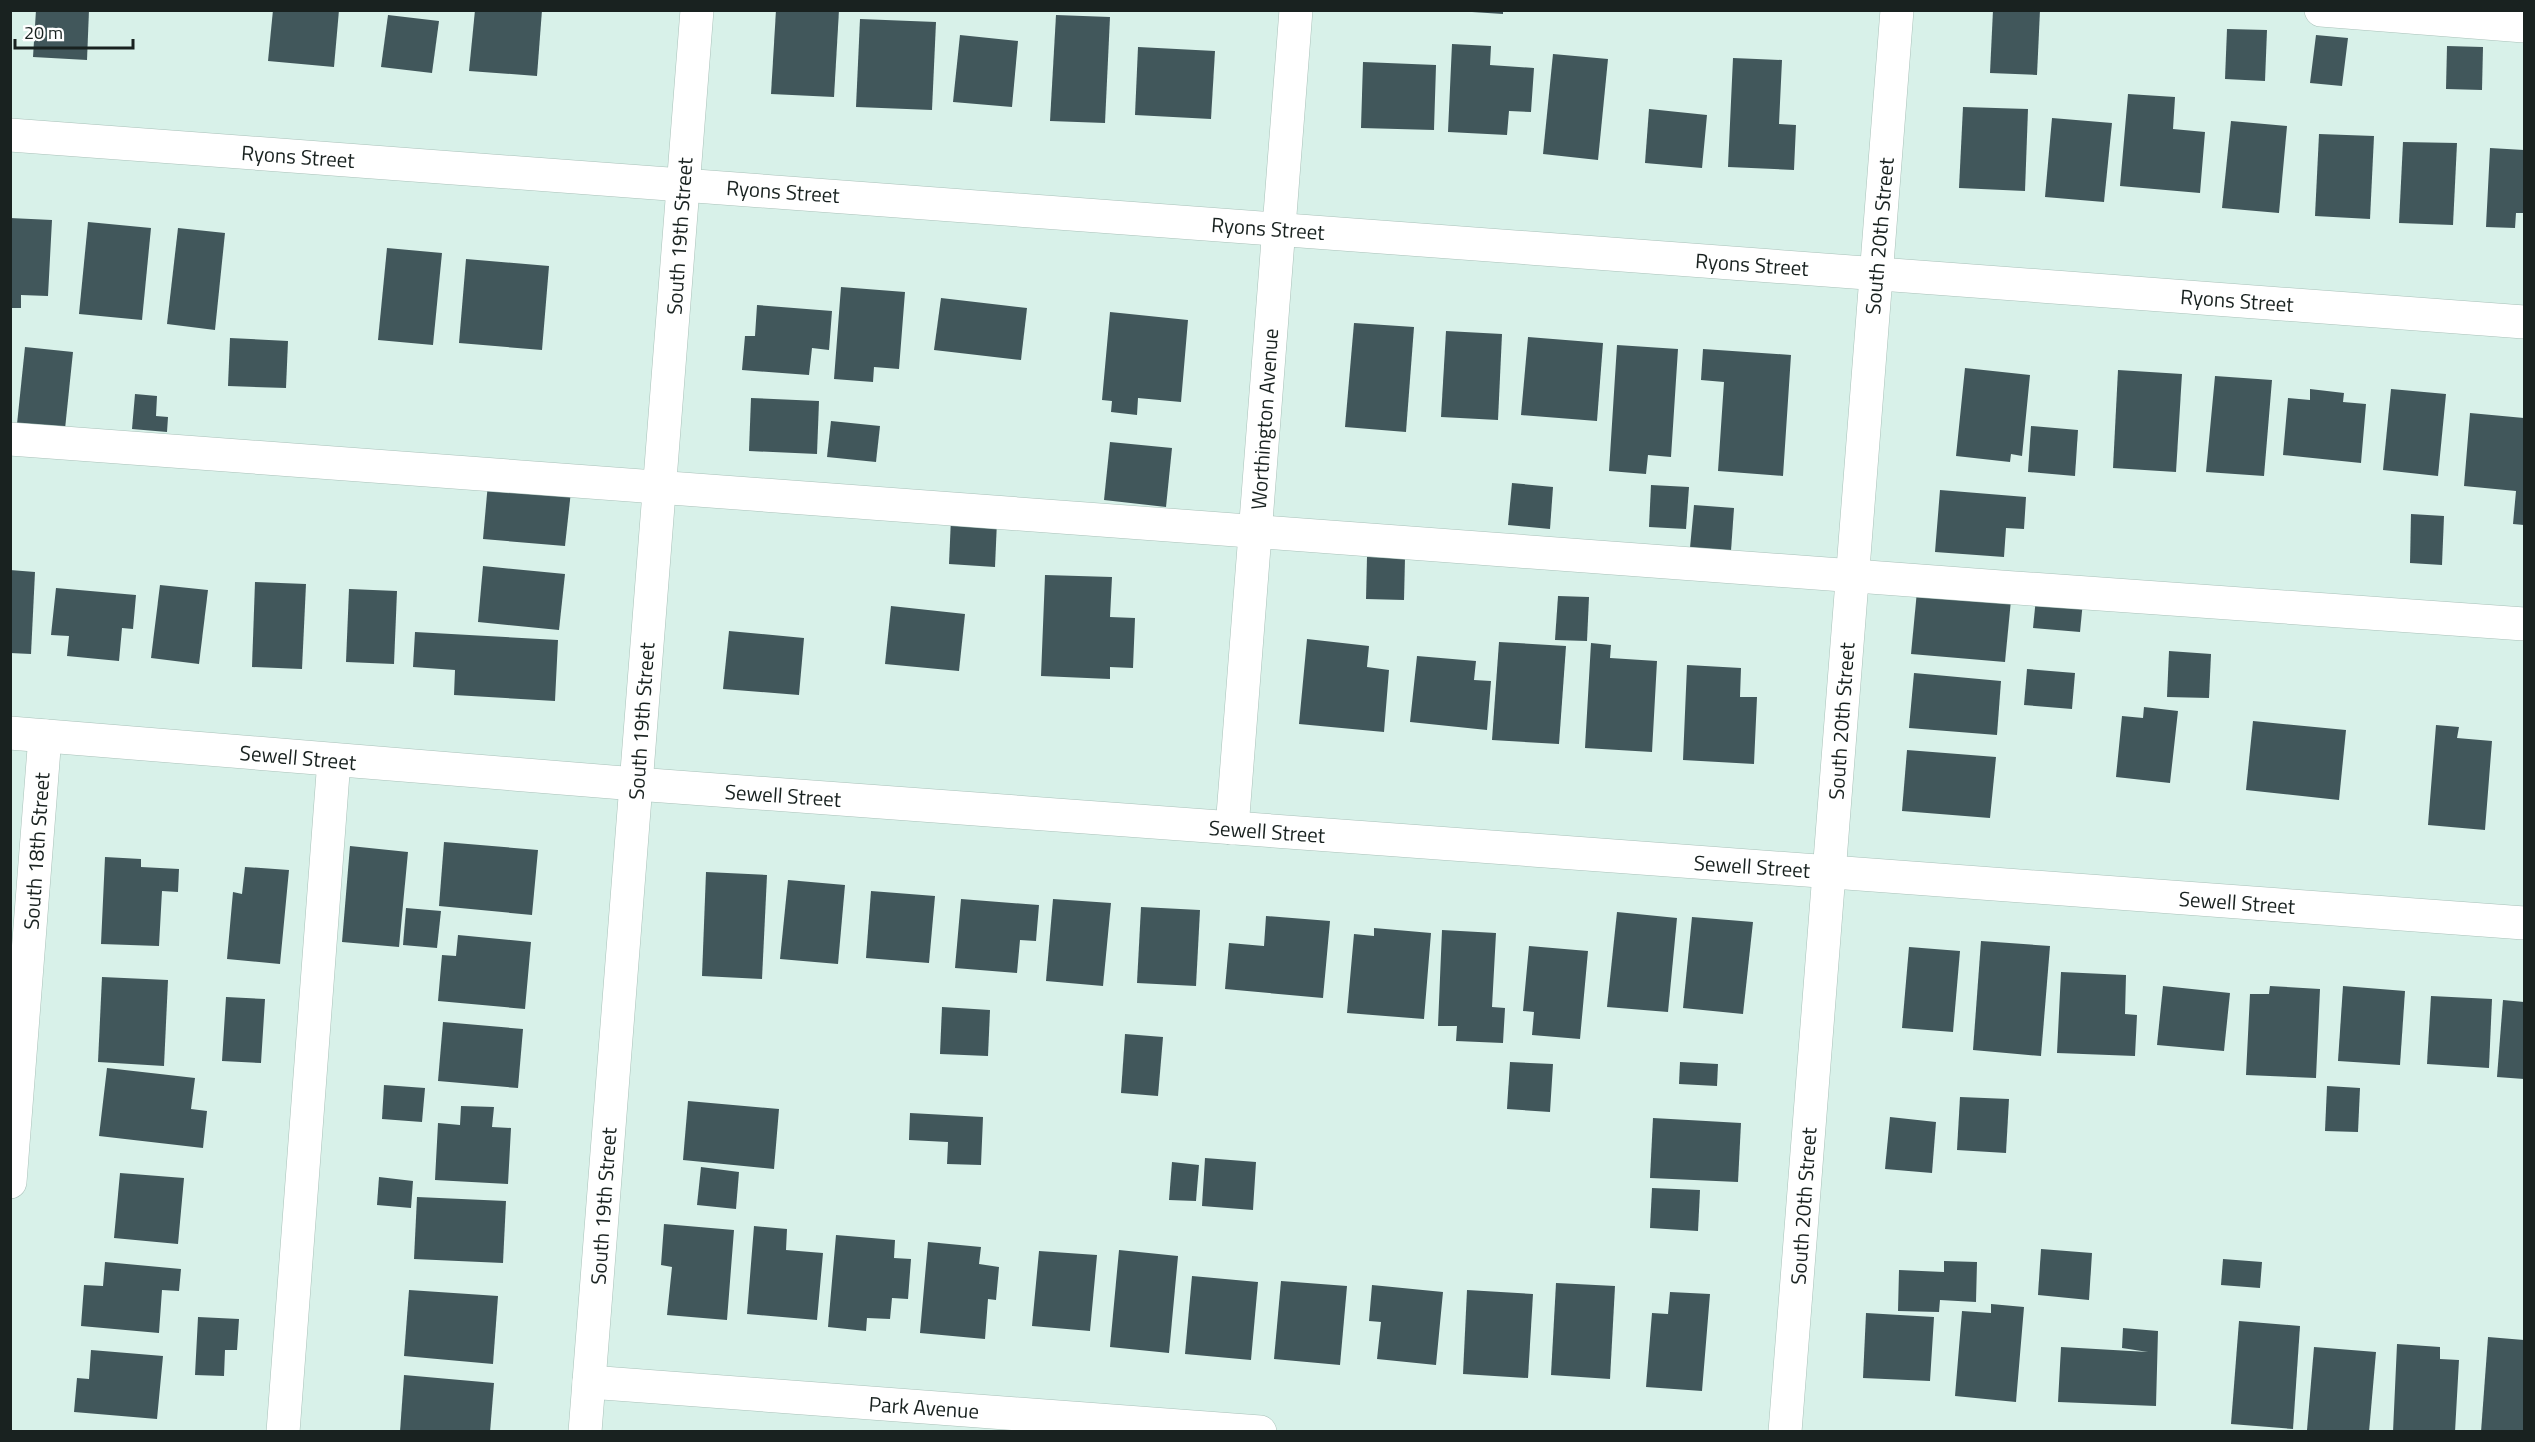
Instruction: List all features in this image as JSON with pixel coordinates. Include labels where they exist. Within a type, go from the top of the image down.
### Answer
[{"type":"street","name":"South 19th Street","points":[[585,1431],[697,10]]},
{"type":"street","name":"Worthington Avenue","points":[[1232,828],[1296,10]]},
{"type":"street","name":"South 20th Street","points":[[1785,1431],[1897,10]]},
{"type":"street","points":[[2321,10],[2524,26]]},
{"type":"street","name":"Ryons Street","points":[[10,135],[2524,322]]},
{"type":"street","points":[[10,439],[1255,530],[1852,578],[2524,624]]},
{"type":"street","name":"Sewell Street","points":[[10,733],[636,784],[2524,923]]},
{"type":"street","name":"South 18th Street","points":[[10,1182],[45,736]]},
{"type":"street","points":[[283,1431],[334,760]]},
{"type":"street","name":"Park Avenue","points":[[589,1382],[1260,1431]]},
{"type":"building","points":[[36,10],[89,10],[87,60],[33,57]]},
{"type":"building","points":[[273,10],[339,10],[334,67],[268,61]]},
{"type":"building","points":[[475,10],[542,10],[537,76],[469,71]]},
{"type":"building","points":[[776,10],[839,10],[834,97],[771,94]]},
{"type":"building","points":[[1472,10],[1503,10],[1503,14],[1472,12]]},
{"type":"building","points":[[1993,10],[2040,10],[2037,75],[1990,73]]},
{"type":"building","points":[[388,15],[439,21],[432,73],[381,67]]},
{"type":"building","points":[[1056,15],[1110,17],[1105,123],[1050,121]]},
{"type":"building","points":[[860,19],[936,22],[932,110],[856,107]]},
{"type":"building","points":[[2227,29],[2267,30],[2265,81],[2225,79]]},
{"type":"building","points":[[960,35],[1018,41],[1012,107],[953,102]]},
{"type":"building","points":[[2316,35],[2348,38],[2342,86],[2310,83]]},
{"type":"building","points":[[1452,44],[1491,46],[1490,65],[1534,68],[1531,112],[1509,111],[1507,135],[1448,132]]},
{"type":"building","points":[[2447,46],[2483,47],[2482,90],[2446,89]]},
{"type":"building","points":[[1138,47],[1215,51],[1211,119],[1135,115]]},
{"type":"building","points":[[1553,54],[1608,59],[1598,160],[1543,154]]},
{"type":"building","points":[[1733,58],[1782,60],[1779,124],[1796,125],[1794,170],[1728,167]]},
{"type":"building","points":[[1363,62],[1436,65],[1434,130],[1361,128]]},
{"type":"building","points":[[2128,94],[2175,97],[2173,129],[2205,132],[2200,193],[2120,186]]},
{"type":"building","points":[[1963,107],[2028,109],[2025,191],[1959,188]]},
{"type":"building","points":[[1649,109],[1707,115],[1702,168],[1645,163]]},
{"type":"building","points":[[2052,118],[2112,123],[2104,202],[2045,197]]},
{"type":"building","points":[[2231,121],[2287,126],[2279,213],[2222,208]]},
{"type":"building","points":[[2319,134],[2374,136],[2370,219],[2315,216]]},
{"type":"building","points":[[2403,142],[2457,143],[2453,225],[2399,223]]},
{"type":"building","points":[[2490,148],[2524,150],[2524,213],[2516,213],[2515,228],[2486,227]]},
{"type":"building","points":[[10,218],[52,220],[48,296],[21,295],[21,308],[10,308]]},
{"type":"building","points":[[88,222],[151,228],[142,320],[79,314]]},
{"type":"building","points":[[178,228],[225,233],[215,330],[167,324]]},
{"type":"building","points":[[387,248],[442,253],[433,345],[378,340]]},
{"type":"building","points":[[466,259],[549,266],[542,350],[459,343]]},
{"type":"building","points":[[841,287],[905,292],[899,369],[874,367],[873,382],[834,379]]},
{"type":"building","points":[[941,298],[1027,308],[1021,360],[934,350]]},
{"type":"building","points":[[757,305],[832,311],[829,350],[812,348],[809,375],[742,370],[745,336],[755,336]]},
{"type":"building","points":[[1110,312],[1188,320],[1181,402],[1138,398],[1137,415],[1111,412],[1112,401],[1102,400]]},
{"type":"building","points":[[1354,323],[1414,327],[1406,432],[1345,427]]},
{"type":"building","points":[[1446,331],[1502,334],[1498,420],[1441,417]]},
{"type":"building","points":[[1528,337],[1603,343],[1597,421],[1521,415]]},
{"type":"building","points":[[230,338],[288,341],[286,388],[228,386]]},
{"type":"building","points":[[1617,345],[1678,349],[1671,457],[1648,455],[1646,474],[1609,471]]},
{"type":"building","points":[[25,347],[73,352],[65,429],[17,424]]},
{"type":"building","points":[[1703,349],[1791,355],[1783,476],[1718,471],[1724,382],[1701,380]]},
{"type":"building","points":[[1965,368],[2030,375],[2022,456],[2011,454],[2010,462],[1956,456]]},
{"type":"building","points":[[2118,370],[2182,374],[2176,472],[2113,468]]},
{"type":"building","points":[[2215,376],[2272,380],[2264,476],[2206,472]]},
{"type":"building","points":[[2310,389],[2344,393],[2343,402],[2366,404],[2361,463],[2283,455],[2288,398],[2310,400]]},
{"type":"building","points":[[2391,389],[2446,394],[2438,476],[2383,470]]},
{"type":"building","points":[[135,394],[157,396],[156,416],[168,417],[167,432],[132,429]]},
{"type":"building","points":[[751,398],[819,401],[817,454],[749,451]]},
{"type":"building","points":[[2470,413],[2524,418],[2524,525],[2513,524],[2516,491],[2464,486]]},
{"type":"building","points":[[831,421],[880,426],[876,462],[827,457]]},
{"type":"building","points":[[2031,426],[2078,430],[2075,476],[2028,472]]},
{"type":"building","points":[[1110,442],[1172,448],[1166,507],[1104,500]]},
{"type":"building","points":[[488,483],[571,491],[565,546],[483,539]]},
{"type":"building","points":[[1512,483],[1553,487],[1550,529],[1508,525]]},
{"type":"building","points":[[1651,485],[1689,487],[1686,529],[1649,527]]},
{"type":"building","points":[[1940,490],[2026,497],[2024,529],[2006,528],[2004,557],[1935,552]]},
{"type":"building","points":[[1694,505],[1734,508],[1731,551],[1690,548]]},
{"type":"building","points":[[2411,514],[2444,516],[2442,565],[2410,563]]},
{"type":"building","points":[[951,518],[997,521],[995,567],[949,564]]},
{"type":"building","points":[[1367,557],[1405,558],[1404,600],[1366,599]]},
{"type":"building","points":[[483,566],[565,574],[559,630],[478,622]]},
{"type":"building","points":[[10,570],[35,572],[31,654],[10,653]]},
{"type":"building","points":[[1045,575],[1112,577],[1110,617],[1135,618],[1133,668],[1110,667],[1110,679],[1041,676]]},
{"type":"building","points":[[255,582],[306,584],[302,669],[252,667]]},
{"type":"building","points":[[160,585],[208,590],[199,664],[151,658]]},
{"type":"building","points":[[56,588],[136,595],[133,629],[122,628],[119,661],[67,656],[69,636],[51,635]]},
{"type":"building","points":[[349,589],[397,591],[394,664],[346,662]]},
{"type":"building","points":[[1917,591],[2011,600],[2005,662],[1911,654]]},
{"type":"building","points":[[1558,596],[1589,597],[1587,641],[1555,640]]},
{"type":"building","points":[[2036,598],[2083,601],[2080,632],[2033,628]]},
{"type":"building","points":[[891,606],[965,614],[959,671],[885,664]]},
{"type":"building","points":[[729,631],[804,638],[799,695],[723,689]]},
{"type":"building","points":[[415,632],[558,640],[555,701],[454,695],[455,670],[413,667]]},
{"type":"building","points":[[1307,639],[1369,646],[1367,667],[1389,670],[1384,732],[1299,724]]},
{"type":"building","points":[[1499,642],[1566,646],[1559,744],[1492,740]]},
{"type":"building","points":[[1591,643],[1611,645],[1610,658],[1657,661],[1652,752],[1585,748]]},
{"type":"building","points":[[2169,651],[2211,654],[2209,698],[2167,697]]},
{"type":"building","points":[[1417,656],[1476,661],[1474,680],[1491,681],[1487,730],[1410,722]]},
{"type":"building","points":[[1687,665],[1741,668],[1740,697],[1757,697],[1754,764],[1683,760]]},
{"type":"building","points":[[2027,669],[2075,673],[2072,709],[2024,705]]},
{"type":"building","points":[[1914,673],[2001,681],[1997,735],[1909,728]]},
{"type":"building","points":[[2144,707],[2178,711],[2170,783],[2116,777],[2122,716],[2143,718]]},
{"type":"building","points":[[2253,721],[2346,730],[2339,800],[2246,790]]},
{"type":"building","points":[[2436,725],[2459,727],[2457,738],[2492,741],[2485,830],[2428,825]]},
{"type":"building","points":[[1907,750],[1996,757],[1990,818],[1902,811]]},
{"type":"building","points":[[444,842],[538,850],[532,915],[439,906]]},
{"type":"building","points":[[350,846],[408,852],[399,947],[342,942]]},
{"type":"building","points":[[105,857],[141,859],[141,867],[179,869],[178,892],[162,891],[159,946],[101,944]]},
{"type":"building","points":[[245,867],[289,870],[280,964],[227,959],[233,892],[242,894]]},
{"type":"building","points":[[706,872],[767,875],[762,979],[702,976]]},
{"type":"building","points":[[788,880],[845,885],[838,964],[780,959]]},
{"type":"building","points":[[871,891],[935,896],[929,963],[866,958]]},
{"type":"building","points":[[961,899],[1039,905],[1036,941],[1020,940],[1017,973],[955,968]]},
{"type":"building","points":[[1053,899],[1111,903],[1103,986],[1046,981]]},
{"type":"building","points":[[1141,907],[1200,910],[1196,986],[1137,983]]},
{"type":"building","points":[[406,908],[441,911],[437,948],[403,945]]},
{"type":"building","points":[[1617,912],[1677,918],[1668,1012],[1607,1007]]},
{"type":"building","points":[[1266,916],[1330,921],[1323,998],[1225,989],[1229,943],[1264,946]]},
{"type":"building","points":[[1692,917],[1753,922],[1743,1014],[1683,1008]]},
{"type":"building","points":[[1374,928],[1431,933],[1424,1019],[1347,1013],[1354,934],[1374,936]]},
{"type":"building","points":[[1442,930],[1496,933],[1492,1007],[1505,1008],[1503,1043],[1456,1041],[1457,1026],[1438,1026]]},
{"type":"building","points":[[458,935],[531,942],[525,1009],[438,1001],[442,955],[456,956]]},
{"type":"building","points":[[1981,941],[2050,946],[2041,1056],[1973,1050]]},
{"type":"building","points":[[1529,946],[1588,951],[1580,1039],[1532,1035],[1534,1012],[1523,1011]]},
{"type":"building","points":[[1909,947],[1960,951],[1953,1032],[1902,1028]]},
{"type":"building","points":[[2061,972],[2126,975],[2125,1014],[2137,1015],[2135,1056],[2057,1053]]},
{"type":"building","points":[[102,977],[168,980],[164,1066],[98,1062]]},
{"type":"building","points":[[2163,986],[2230,993],[2224,1051],[2157,1045]]},
{"type":"building","points":[[2270,986],[2320,989],[2316,1078],[2246,1075],[2250,994],[2269,994]]},
{"type":"building","points":[[2343,986],[2405,991],[2400,1065],[2338,1061]]},
{"type":"building","points":[[2431,996],[2492,999],[2489,1068],[2427,1064]]},
{"type":"building","points":[[226,997],[265,999],[261,1063],[222,1061]]},
{"type":"building","points":[[2503,1000],[2524,1002],[2524,1079],[2497,1077]]},
{"type":"building","points":[[942,1007],[990,1010],[988,1056],[940,1054]]},
{"type":"building","points":[[443,1022],[523,1029],[518,1088],[438,1081]]},
{"type":"building","points":[[1125,1034],[1163,1037],[1158,1096],[1121,1093]]},
{"type":"building","points":[[1510,1062],[1553,1064],[1550,1112],[1507,1109]]},
{"type":"building","points":[[1680,1062],[1718,1064],[1717,1086],[1679,1084]]},
{"type":"building","points":[[107,1068],[195,1078],[191,1109],[207,1111],[203,1148],[99,1136]]},
{"type":"building","points":[[384,1085],[425,1088],[422,1122],[382,1119]]},
{"type":"building","points":[[2327,1086],[2360,1088],[2358,1132],[2325,1131]]},
{"type":"building","points":[[1960,1097],[2009,1099],[2006,1153],[1957,1150]]},
{"type":"building","points":[[688,1101],[779,1109],[774,1169],[683,1160]]},
{"type":"building","points":[[461,1106],[494,1107],[492,1127],[511,1128],[508,1184],[435,1180],[438,1123],[460,1125]]},
{"type":"building","points":[[910,1113],[983,1117],[981,1165],[947,1164],[948,1142],[909,1140]]},
{"type":"building","points":[[1890,1117],[1936,1122],[1932,1173],[1885,1169]]},
{"type":"building","points":[[1653,1118],[1741,1123],[1738,1182],[1650,1178]]},
{"type":"building","points":[[1205,1158],[1256,1162],[1253,1210],[1202,1206]]},
{"type":"building","points":[[1172,1162],[1199,1165],[1196,1201],[1169,1200]]},
{"type":"building","points":[[701,1167],[739,1172],[736,1209],[697,1205]]},
{"type":"building","points":[[120,1173],[184,1178],[178,1244],[114,1238]]},
{"type":"building","points":[[379,1177],[413,1181],[411,1208],[377,1205]]},
{"type":"building","points":[[1652,1188],[1700,1190],[1698,1231],[1650,1228]]},
{"type":"building","points":[[417,1197],[506,1201],[503,1263],[414,1259]]},
{"type":"building","points":[[664,1224],[734,1230],[727,1320],[667,1315],[672,1267],[661,1265]]},
{"type":"building","points":[[754,1226],[787,1229],[786,1250],[823,1253],[817,1320],[747,1314]]},
{"type":"building","points":[[836,1235],[895,1240],[894,1258],[911,1259],[908,1299],[892,1298],[890,1319],[867,1318],[866,1331],[828,1327]]},
{"type":"building","points":[[928,1242],[981,1247],[979,1264],[999,1267],[996,1300],[988,1299],[985,1339],[920,1333]]},
{"type":"building","points":[[2041,1249],[2092,1253],[2089,1300],[2038,1295]]},
{"type":"building","points":[[1119,1250],[1178,1256],[1169,1353],[1110,1347]]},
{"type":"building","points":[[1039,1251],[1097,1255],[1090,1331],[1032,1326]]},
{"type":"building","points":[[2223,1259],[2262,1262],[2260,1288],[2221,1285]]},
{"type":"building","points":[[1944,1261],[1977,1262],[1976,1302],[1940,1300],[1939,1312],[1898,1311],[1899,1270],[1944,1272]]},
{"type":"building","points":[[105,1262],[181,1269],[179,1291],[162,1290],[159,1333],[81,1326],[84,1285],[103,1286]]},
{"type":"building","points":[[1192,1276],[1258,1282],[1251,1360],[1185,1354]]},
{"type":"building","points":[[1281,1281],[1347,1286],[1340,1365],[1274,1359]]},
{"type":"building","points":[[1556,1283],[1615,1286],[1610,1379],[1551,1375]]},
{"type":"building","points":[[1372,1285],[1443,1292],[1436,1365],[1377,1359],[1381,1322],[1369,1321]]},
{"type":"building","points":[[409,1290],[498,1296],[493,1364],[404,1356]]},
{"type":"building","points":[[1467,1290],[1533,1294],[1528,1378],[1463,1374]]},
{"type":"building","points":[[1670,1292],[1710,1294],[1702,1391],[1646,1387],[1652,1313],[1668,1314]]},
{"type":"building","points":[[1991,1304],[2024,1307],[2016,1402],[1955,1396],[1962,1311],[1991,1313]]},
{"type":"building","points":[[1866,1313],[1934,1317],[1930,1381],[1863,1378]]},
{"type":"building","points":[[198,1317],[239,1319],[237,1350],[225,1350],[224,1376],[195,1375]]},
{"type":"building","points":[[2239,1321],[2300,1326],[2293,1429],[2231,1424]]},
{"type":"building","points":[[2123,1328],[2158,1331],[2156,1406],[2058,1402],[2061,1347],[2148,1352],[2122,1348]]},
{"type":"building","points":[[2488,1337],[2524,1340],[2524,1432],[2481,1432]]},
{"type":"building","points":[[2397,1344],[2440,1347],[2440,1359],[2459,1360],[2455,1432],[2393,1432]]},
{"type":"building","points":[[2314,1347],[2376,1352],[2369,1432],[2307,1430]]},
{"type":"building","points":[[91,1350],[163,1356],[157,1419],[74,1412],[77,1378],[89,1379]]},
{"type":"building","points":[[404,1375],[494,1383],[490,1432],[400,1432]]}]
